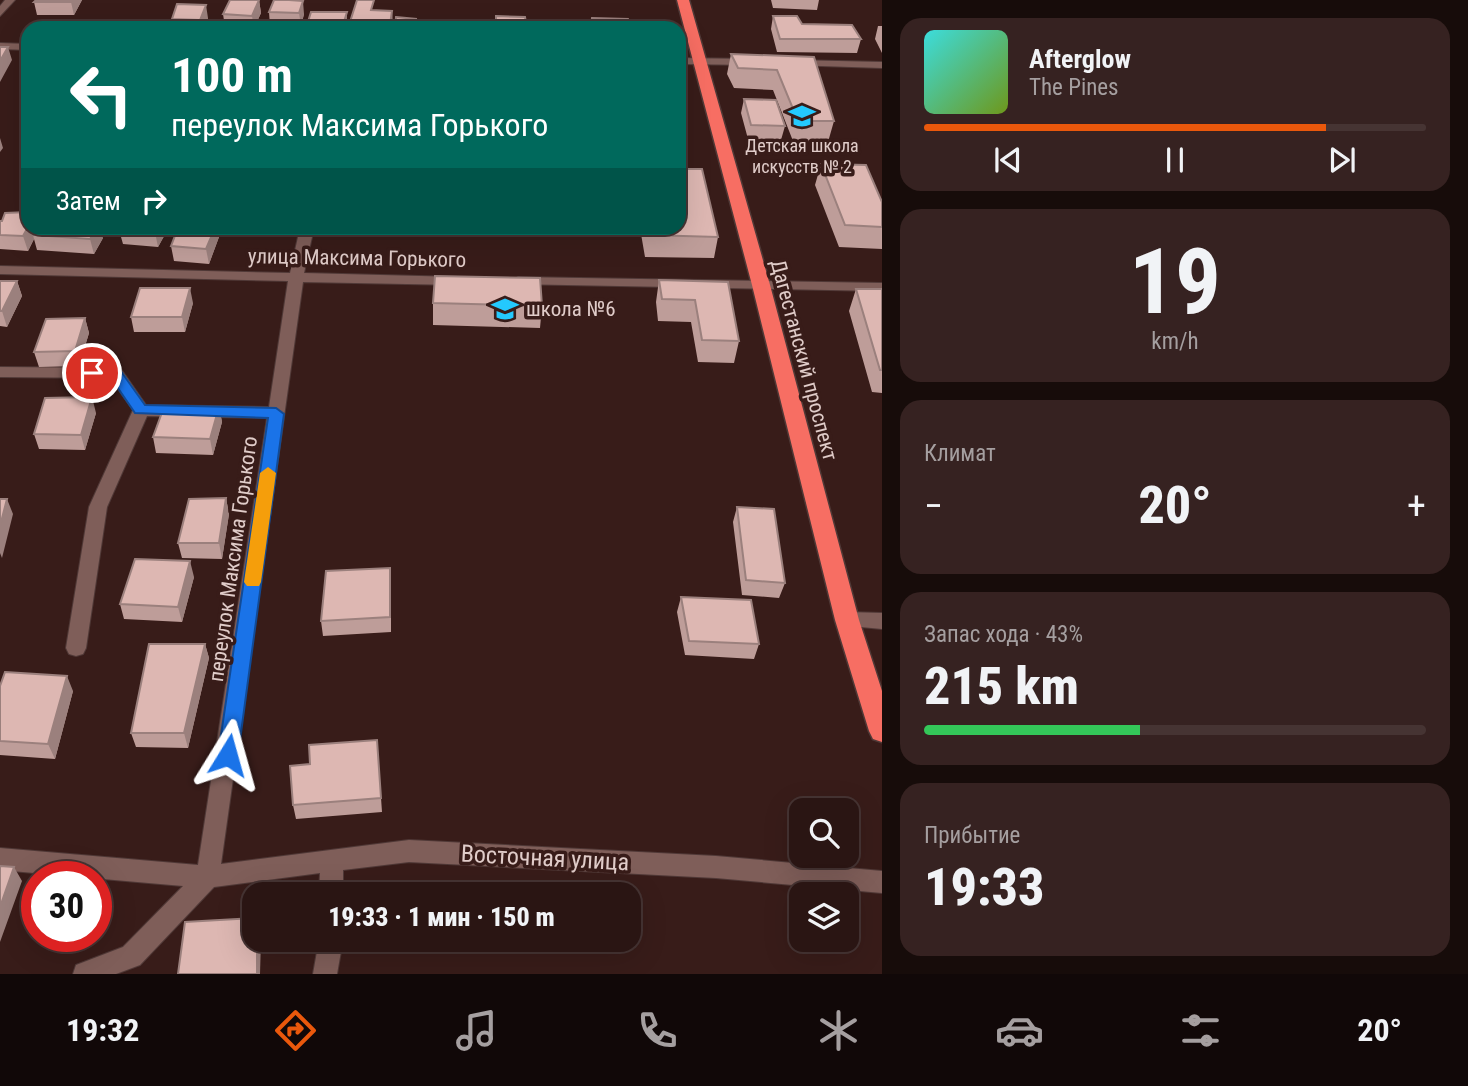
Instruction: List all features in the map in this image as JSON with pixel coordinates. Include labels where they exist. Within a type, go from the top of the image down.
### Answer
[{"type":"highway","name":"Дагестанский проспект","points":[[683,0],[761,285],[847,620],[882,731]]},
{"type":"street","points":[[0,13],[10,0]]},
{"type":"street","points":[[0,46],[21,47]]},
{"type":"street","points":[[686,61],[764,63]]},
{"type":"street","points":[[777,63],[882,65]]},
{"type":"street","name":"переулок Максима Горького","points":[[208,877],[296,278],[305,235]]},
{"type":"street","name":"улица Максима Горького","points":[[0,270],[474,281]]},
{"type":"street","points":[[501,281],[882,287]]},
{"type":"street","points":[[0,372],[115,373],[141,410],[98,506],[76,648]]},
{"type":"street","name":"переулок Максима Горького","points":[[141,410],[276,414]]},
{"type":"street","points":[[847,620],[882,621]]},
{"type":"street","name":"Восточная улица","points":[[0,859],[208,877],[409,851],[716,867],[882,882]]},
{"type":"street","points":[[331,882],[332,860]]},
{"type":"street","points":[[85,974],[131,956],[208,877]]},
{"type":"street","points":[[325,974],[329,952]]},
{"type":"building","points":[[36,0],[72,0],[34,2]]},
{"type":"building","points":[[230,0],[259,0],[252,16],[223,14]]},
{"type":"building","points":[[274,0],[303,1],[299,13],[269,12]]},
{"type":"building","points":[[357,0],[374,0],[371,10],[392,11],[391,21],[350,21]]},
{"type":"building","points":[[177,4],[206,5],[200,20],[172,19]]},
{"type":"building","points":[[311,12],[347,12],[344,21],[308,21]]},
{"type":"building","points":[[496,16],[525,17],[526,21],[496,21]]},
{"type":"building","points":[[773,16],[797,16],[802,24],[852,25],[861,39],[780,39]]},
{"type":"building","points":[[396,17],[416,19],[416,21],[396,21]]},
{"type":"building","points":[[592,18],[629,21],[592,21]]},
{"type":"building","points":[[0,47],[8,47],[0,61]]},
{"type":"building","points":[[731,54],[814,57],[834,121],[798,121],[777,70],[738,68]]},
{"type":"building","points":[[744,99],[776,100],[785,126],[751,125]]},
{"type":"building","points":[[821,164],[866,165],[882,202],[882,227],[845,225]]},
{"type":"building","points":[[686,169],[702,169],[718,237],[648,235],[686,235]]},
{"type":"building","points":[[21,212],[23,236],[0,235],[0,221],[5,213]]},
{"type":"building","points":[[33,235],[93,235],[90,239]]},
{"type":"building","points":[[175,235],[212,235],[206,249],[171,246]]},
{"type":"building","points":[[435,276],[540,278],[542,306],[433,303]]},
{"type":"building","points":[[659,280],[728,282],[739,341],[702,340],[695,300],[662,299]]},
{"type":"building","points":[[0,281],[17,281],[2,311],[0,311]]},
{"type":"building","points":[[140,288],[190,288],[182,317],[131,317]]},
{"type":"building","points":[[856,289],[882,289],[882,370],[880,370]]},
{"type":"building","points":[[85,318],[75,351],[34,352],[46,319]]},
{"type":"building","points":[[92,397],[81,435],[34,434],[45,398]]},
{"type":"building","points":[[164,407],[219,407],[210,439],[153,437]]},
{"type":"building","points":[[226,498],[219,543],[178,543],[189,499]]},
{"type":"building","points":[[0,499],[7,499],[0,526]]},
{"type":"building","points":[[737,507],[774,509],[785,583],[746,580]]},
{"type":"building","points":[[135,559],[190,561],[178,607],[120,604]]},
{"type":"building","points":[[390,568],[390,617],[321,621],[326,571]]},
{"type":"building","points":[[681,597],[751,600],[759,644],[689,641]]},
{"type":"building","points":[[149,644],[205,644],[184,733],[131,733]]},
{"type":"building","points":[[5,672],[67,676],[48,744],[0,741],[0,686]]},
{"type":"building","points":[[377,740],[381,798],[293,805],[290,766],[310,764],[309,745]]},
{"type":"building","points":[[0,866],[14,867],[0,907]]},
{"type":"building","points":[[242,919],[242,952],[257,952],[257,974],[178,974],[185,922]]},
{"type":"slow traffic","points":[[253,582],[268,473]]},
{"type":"place","name":"Детская школа искусств № 2","points":[[802,116]]},
{"type":"place","name":"школа №6","points":[[505,309]]},
{"type":"route","points":[[92,373],[115,373],[141,410],[276,414],[228,755]]}]
